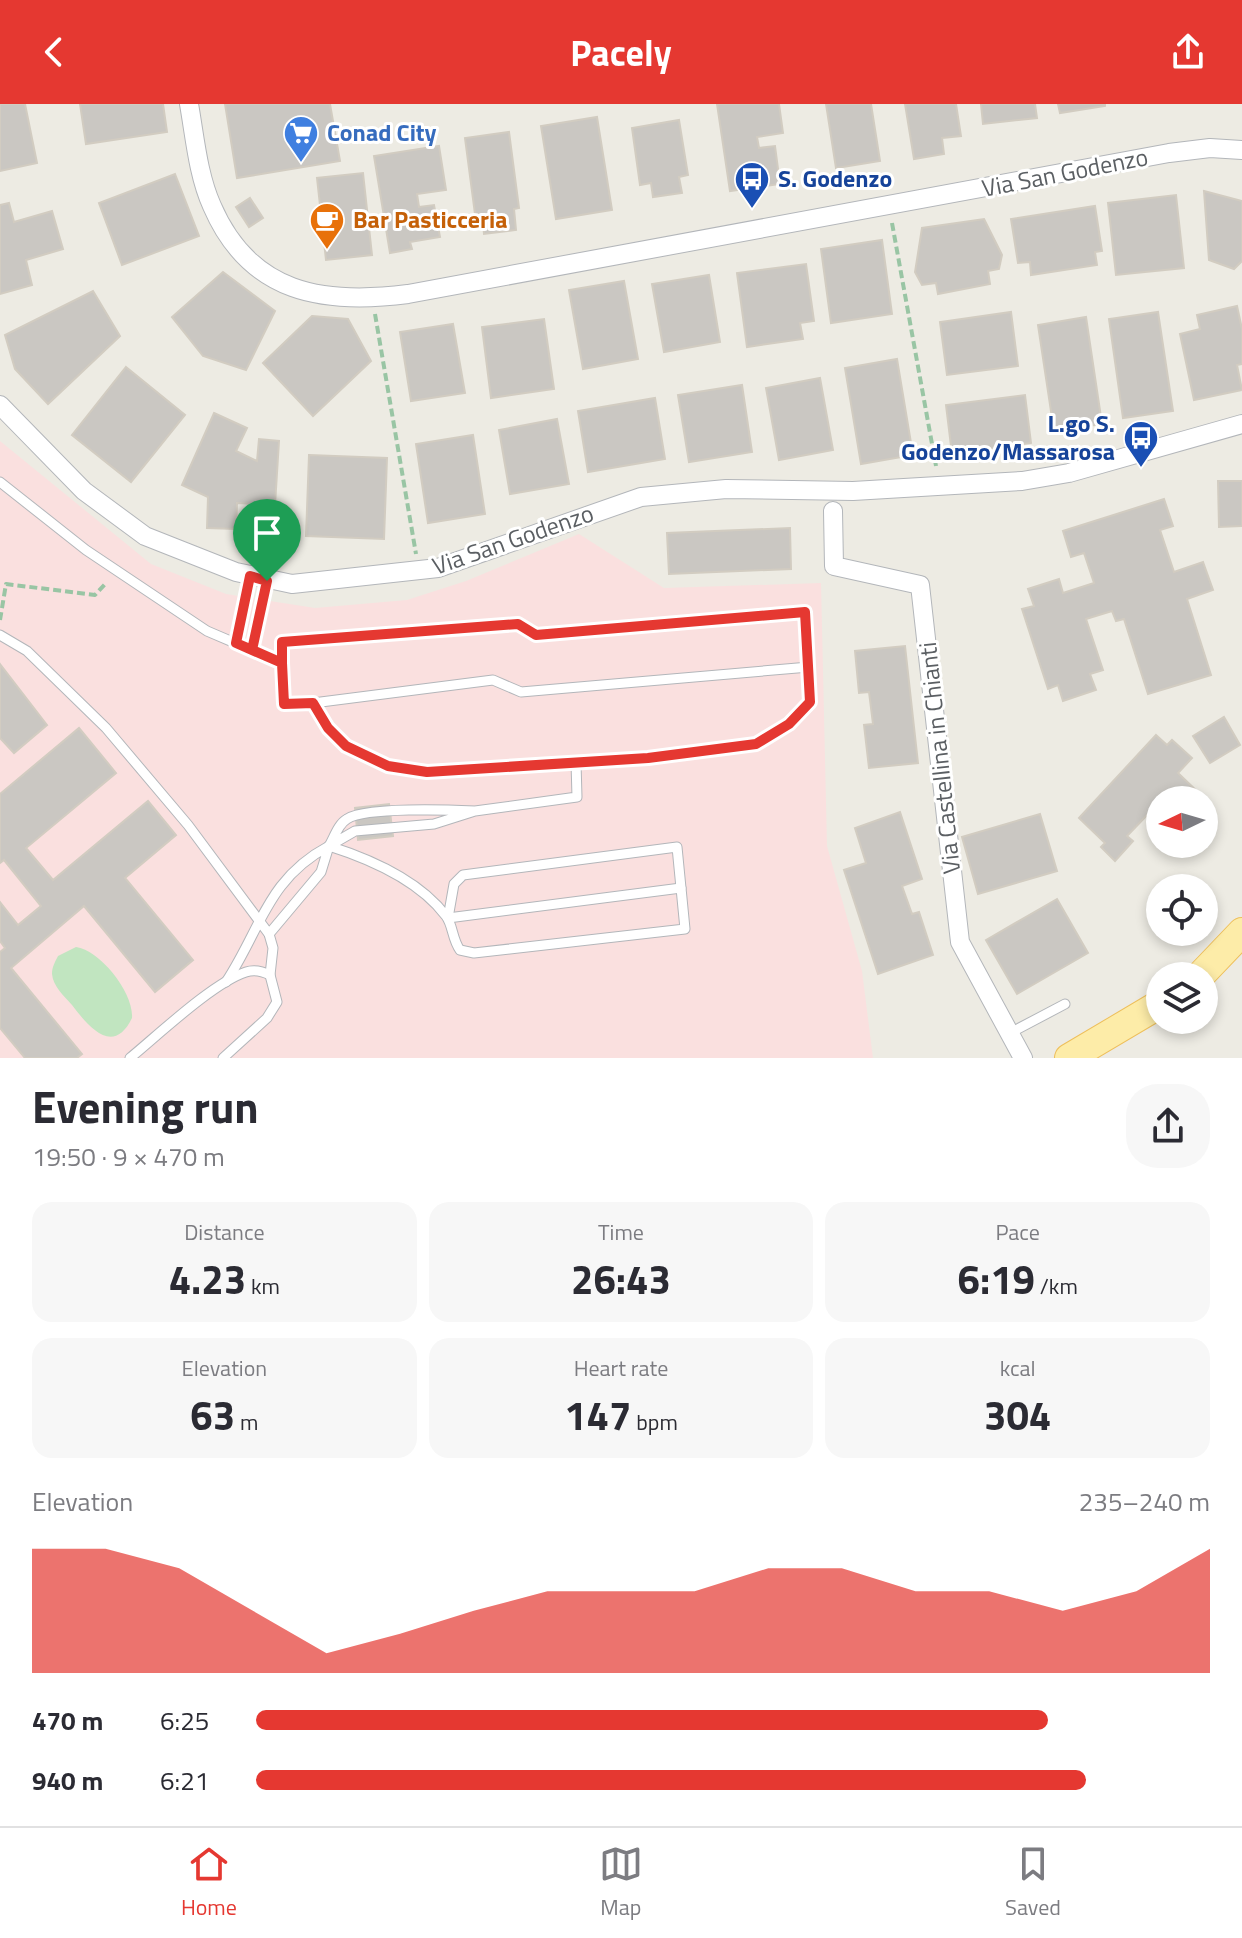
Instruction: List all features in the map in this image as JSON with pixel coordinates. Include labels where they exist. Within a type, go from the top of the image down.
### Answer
[{"type":"main road","points":[[1213,962],[1242,932]]},
{"type":"main road","points":[[1069,1058],[1146,1012]]},
{"type":"street","name":"Via San Godenzo","points":[[189,104],[199,160],[217,216],[237,249],[272,278],[313,295],[342,299],[373,298],[1180,151],[1242,150]]},
{"type":"street","name":"Via San Godenzo","points":[[0,405],[84,491],[135,530],[173,550],[258,578],[313,584],[438,568],[609,506],[663,494],[746,488],[832,492],[940,488],[1069,473],[1242,424]]},
{"type":"street","name":"Via Castellina in Chianti","points":[[833,511],[834,566],[920,585],[960,942],[1023,1058]]},
{"type":"lane","points":[[0,482],[117,571],[207,631],[282,663]]},
{"type":"lane","points":[[236,643],[258,578]]},
{"type":"lane","points":[[252,650],[258,578]]},
{"type":"lane","points":[[313,703],[328,728],[346,746],[388,766],[427,772],[648,758],[756,744],[789,724],[810,702],[809,667],[805,612],[536,635],[518,624],[282,642],[284,704],[493,680],[521,692],[809,667]]},
{"type":"lane","points":[[0,635],[27,651],[58,685],[78,697],[188,825],[269,934],[273,948],[270,975],[277,992],[274,1010],[223,1058]]},
{"type":"lane","points":[[226,982],[242,958],[258,917],[289,875],[329,846],[355,831],[434,824],[475,811],[577,797],[576,762]]},
{"type":"lane","points":[[269,934],[321,872],[329,846],[340,827],[353,817],[427,809],[475,811]]},
{"type":"lane","points":[[329,846],[370,859],[423,894],[448,918]]},
{"type":"lane","points":[[677,847],[685,929],[474,953],[460,950],[452,940],[448,918],[454,884],[463,875],[677,847]]},
{"type":"lane","points":[[448,918],[681,888]]},
{"type":"lane","points":[[130,1058],[226,982],[247,971],[270,975]]},
{"type":"lane","points":[[1010,1033],[1065,1004]]},
{"type":"path","points":[[889,206],[940,488]]},
{"type":"path","name":"Via San Godenzo","points":[[374,321],[416,550]]},
{"type":"path","points":[[0,620],[6,584],[95,595],[117,571]]},
{"type":"shaded area","points":[[0,441],[151,564],[226,594],[315,608],[407,600],[466,581],[579,534],[664,588],[821,583],[827,846],[862,971],[873,1058],[0,1058]]},
{"type":"green space","points":[[76,947],[105,964],[127,997],[132,1018],[125,1030],[117,1035],[109,1037],[93,1029],[54,983],[52,971],[58,956]]},
{"type":"building","points":[[0,104],[25,104],[37,163],[0,171]]},
{"type":"building","points":[[80,104],[163,104],[167,132],[86,144]]},
{"type":"building","points":[[225,104],[330,104],[340,161],[237,178]]},
{"type":"building","points":[[717,104],[779,104],[783,133],[757,137],[759,148],[775,146],[780,184],[730,191]]},
{"type":"building","points":[[826,104],[871,104],[880,161],[836,168]]},
{"type":"building","points":[[905,104],[956,104],[961,136],[942,138],[944,154],[914,159]]},
{"type":"building","points":[[981,104],[1035,104],[1037,118],[983,124]]},
{"type":"building","points":[[1058,104],[1105,104],[1105,106],[1060,113]]},
{"type":"building","points":[[597,117],[612,210],[556,219],[541,126]]},
{"type":"building","points":[[679,120],[688,175],[679,177],[682,193],[653,197],[651,183],[640,185],[632,128]]},
{"type":"building","points":[[509,132],[519,208],[514,209],[516,230],[484,234],[482,214],[475,214],[465,138]]},
{"type":"building","points":[[439,146],[446,190],[417,194],[419,207],[434,205],[440,237],[410,242],[412,249],[390,253],[374,156]]},
{"type":"building","points":[[363,173],[372,255],[326,260],[317,178]]},
{"type":"building","points":[[175,174],[199,236],[122,265],[99,203]]},
{"type":"building","points":[[1204,191],[1242,201],[1242,261],[1234,269],[1209,260]]},
{"type":"building","points":[[1176,195],[1184,268],[1116,275],[1108,203]]},
{"type":"building","points":[[250,198],[263,218],[249,227],[236,207]]},
{"type":"building","points":[[9,203],[14,222],[52,211],[63,249],[26,260],[32,285],[0,294],[0,205]]},
{"type":"building","points":[[1095,206],[1102,251],[1095,252],[1097,265],[1031,275],[1030,262],[1018,263],[1011,219]]},
{"type":"building","points":[[984,219],[1002,255],[999,269],[988,271],[990,284],[938,294],[936,283],[922,285],[915,272],[922,228]]},
{"type":"building","points":[[882,240],[892,314],[831,323],[821,249]]},
{"type":"building","points":[[806,264],[814,321],[800,323],[803,339],[747,347],[737,273]]},
{"type":"building","points":[[223,272],[275,311],[246,370],[203,356],[172,317]]},
{"type":"building","points":[[709,275],[720,342],[664,352],[652,284]]},
{"type":"building","points":[[624,281],[638,359],[583,369],[569,290]]},
{"type":"building","points":[[93,291],[120,336],[48,404],[15,369],[5,335]]},
{"type":"building","points":[[1237,306],[1242,329],[1242,364],[1237,365],[1242,390],[1194,400],[1180,334],[1200,329],[1197,315]]},
{"type":"building","points":[[1011,312],[1018,366],[947,375],[940,322]]},
{"type":"building","points":[[1158,312],[1173,411],[1123,418],[1109,319]]},
{"type":"building","points":[[312,316],[348,319],[371,361],[313,416],[263,363]]},
{"type":"building","points":[[1086,317],[1102,424],[1054,431],[1038,325]]},
{"type":"building","points":[[544,319],[554,389],[491,398],[482,327]]},
{"type":"building","points":[[453,324],[465,393],[411,401],[400,332]]},
{"type":"building","points":[[897,359],[913,455],[861,464],[845,368]]},
{"type":"building","points":[[126,367],[185,415],[131,482],[72,435]]},
{"type":"building","points":[[820,378],[833,450],[779,460],[766,388]]},
{"type":"building","points":[[742,385],[752,452],[689,462],[678,395]]},
{"type":"building","points":[[1025,395],[1031,443],[952,454],[946,405]]},
{"type":"building","points":[[655,398],[665,459],[588,472],[578,411]]},
{"type":"building","points":[[214,413],[247,428],[236,451],[257,461],[259,439],[279,441],[275,505],[237,503],[236,529],[207,528],[208,497],[182,485]]},
{"type":"building","points":[[557,419],[569,484],[510,494],[499,430]]},
{"type":"building","points":[[473,435],[485,514],[428,523],[416,444]]},
{"type":"building","points":[[309,455],[387,458],[384,539],[306,536]]},
{"type":"building","points":[[1218,481],[1242,481],[1242,526],[1219,527]]},
{"type":"building","points":[[1164,499],[1173,526],[1160,530],[1174,572],[1203,562],[1213,590],[1187,599],[1211,675],[1148,694],[1124,619],[1116,621],[1112,611],[1086,619],[1103,670],[1090,674],[1096,690],[1063,701],[1058,685],[1048,689],[1022,609],[1034,606],[1028,589],[1059,579],[1063,593],[1094,583],[1084,553],[1071,557],[1063,531]]},
{"type":"building","points":[[790,528],[791,569],[669,574],[667,533]]},
{"type":"building","points":[[905,646],[918,763],[869,768],[864,725],[873,724],[869,692],[859,693],[855,651]]},
{"type":"building","points":[[0,664],[47,725],[14,753],[0,738]]},
{"type":"building","points":[[1224,717],[1240,745],[1210,763],[1193,736]]},
{"type":"building","points":[[79,728],[116,773],[26,848],[53,880],[148,801],[176,835],[125,878],[193,960],[155,992],[84,906],[11,968],[82,1054],[77,1058],[25,1058],[0,1028],[0,952],[5,948],[0,941],[0,902],[18,925],[41,906],[4,860],[0,863],[0,794]]},
{"type":"building","points":[[1156,735],[1167,745],[1172,740],[1192,758],[1178,773],[1192,786],[1146,786],[1146,816],[1127,836],[1133,841],[1115,861],[1101,847],[1105,843],[1079,818]]},
{"type":"building","points":[[389,804],[393,836],[358,840],[355,808]]},
{"type":"building","points":[[900,812],[922,879],[902,886],[912,914],[919,912],[933,955],[878,974],[844,870],[866,863],[855,828]]},
{"type":"building","points":[[1040,814],[1057,871],[978,894],[962,837]]},
{"type":"building","points":[[1057,899],[1088,953],[1017,994],[986,940]]},
{"type":"place","name":"Conad City","points":[[301,164]]},
{"type":"place","name":"S. Godenzo","points":[[752,210]]},
{"type":"place","name":"Bar Pasticceria","points":[[327,251]]},
{"type":"place","name":"L.go S. Godenzo/Massarosa","points":[[1141,469]]},
{"type":"route","points":[[267,581],[250,576],[236,643],[252,650],[282,663],[284,704],[313,703],[328,728],[346,746],[388,766],[427,772],[648,758],[756,744],[789,724],[810,702],[805,612],[536,635],[518,624],[282,642],[282,663],[252,650],[267,581]]}]
